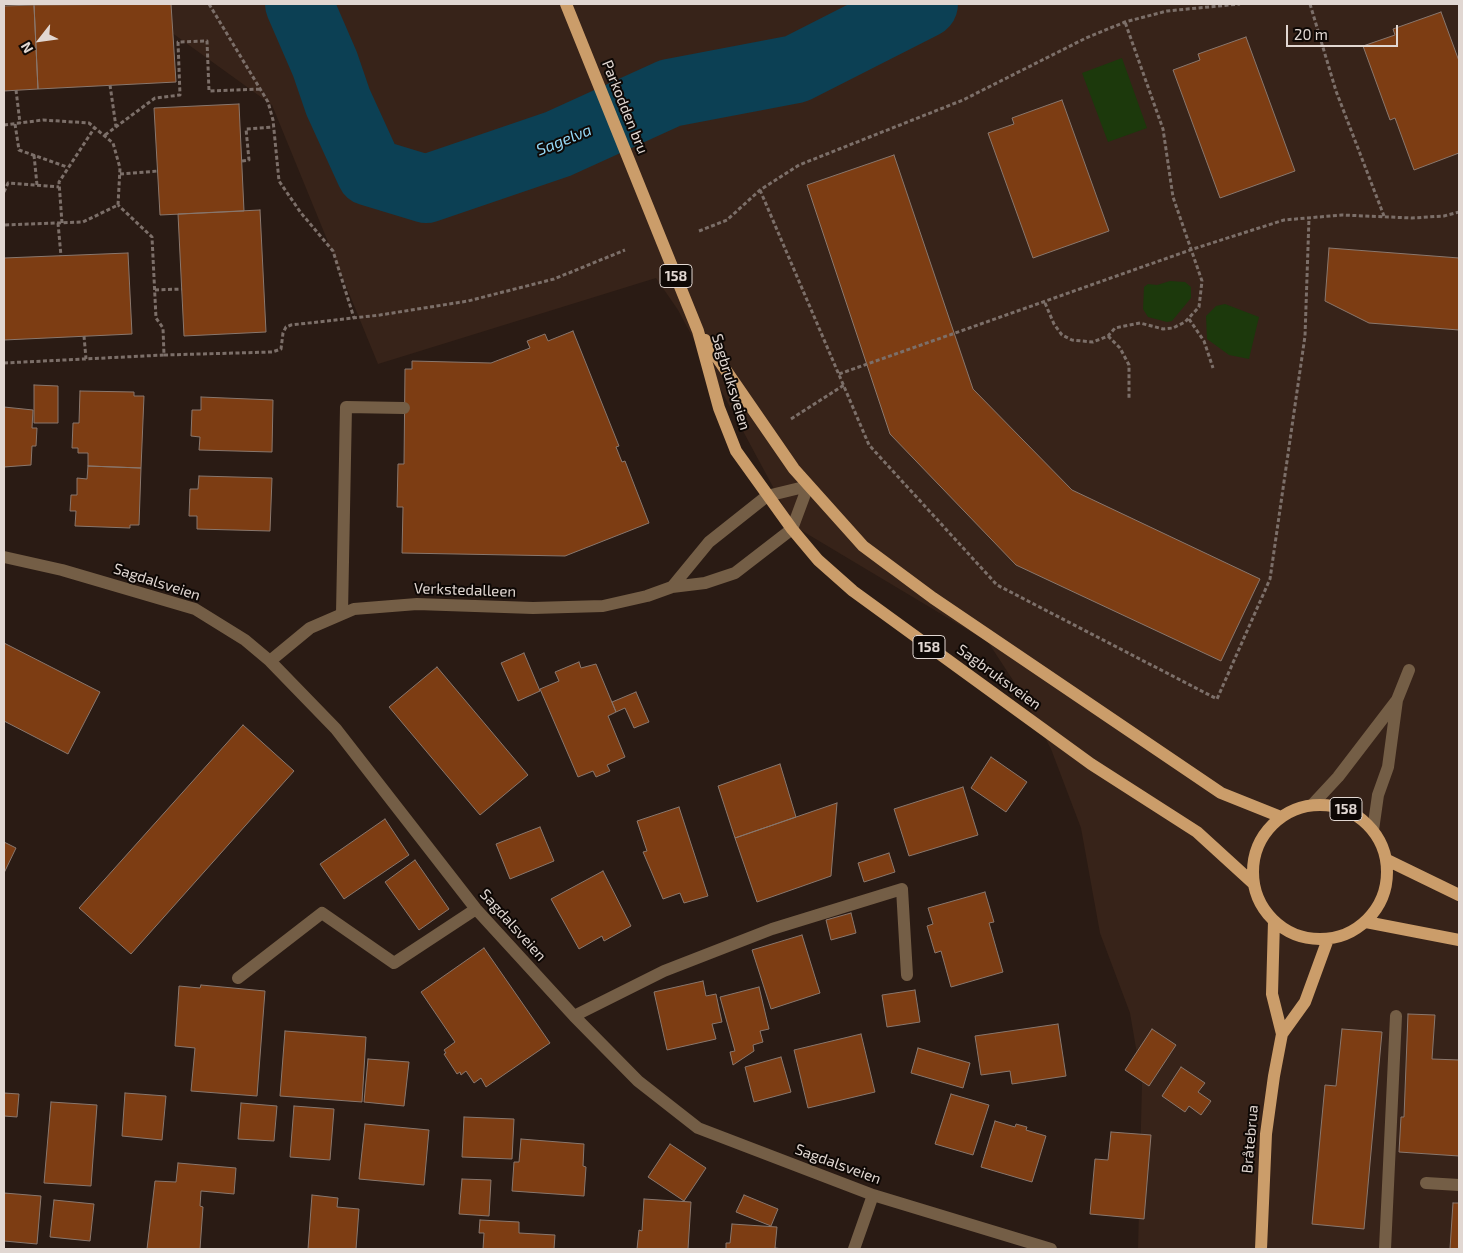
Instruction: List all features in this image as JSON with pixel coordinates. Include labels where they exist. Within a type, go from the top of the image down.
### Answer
[{"type":"main road","name":"Parkodden bru","points":[[566,4],[654,220]]},
{"type":"main road","name":"Sagbruksveien","points":[[654,220],[698,331],[719,408],[736,451],[767,496],[818,560],[853,591],[1091,764],[1197,832],[1254,884]]},
{"type":"main road","name":"Sagbruksveien","points":[[698,331],[808,486],[863,546],[904,578],[1221,793],[1281,817]]},
{"type":"main road","name":"158","points":[[1312,805],[1330,805],[1346,809],[1361,818],[1373,830],[1382,844],[1387,860],[1388,877],[1385,894],[1377,909],[1366,922],[1345,935],[1328,939],[1303,937],[1287,931],[1274,921],[1263,908],[1254,884],[1254,859],[1260,843],[1269,828],[1281,817],[1296,809],[1312,805]]},
{"type":"main road","points":[[1387,860],[1459,895]]},
{"type":"main road","name":"Bråtebrua","points":[[1261,1249],[1266,1134],[1282,1034],[1272,994],[1274,921]]},
{"type":"main road","points":[[1366,922],[1459,940]]},
{"type":"main road","name":"Bråtebrua","points":[[1282,1034],[1305,1002],[1328,939]]},
{"type":"street","points":[[342,614],[346,407],[404,408]]},
{"type":"street","points":[[672,587],[709,542],[767,496],[808,486]]},
{"type":"street","points":[[792,529],[808,486]]},
{"type":"street","name":"Verkstedalleen","points":[[270,661],[310,628],[354,609],[397,604],[533,608],[603,606],[640,598],[672,587],[705,583],[735,573],[792,529]]},
{"type":"street","name":"Sagdalsveien","points":[[4,557],[62,570],[195,609],[245,640],[270,661],[336,729],[476,909],[574,1016],[638,1081],[698,1128],[873,1195],[1051,1249]]},
{"type":"street","points":[[1373,830],[1378,795],[1388,767],[1397,700],[1409,670]]},
{"type":"street","points":[[1312,805],[1338,777],[1397,700]]},
{"type":"street","points":[[574,1016],[664,971],[772,929],[902,889],[907,975]]},
{"type":"street","points":[[238,978],[322,913],[394,963],[476,909]]},
{"type":"street","points":[[1385,1249],[1396,1016]]},
{"type":"street","points":[[1426,1183],[1459,1185]]},
{"type":"street","points":[[854,1249],[873,1195]]},
{"type":"path","points":[[209,4],[268,102],[273,127],[279,181],[291,201],[333,251],[354,318]]},
{"type":"path","points":[[699,231],[727,220],[760,190],[799,165],[963,100],[1086,38],[1125,22],[1167,11],[1240,4]]},
{"type":"path","points":[[1310,4],[1336,91],[1384,216]]},
{"type":"path","points":[[1045,303],[1054,324],[1062,335],[1072,340],[1093,342],[1108,336],[1115,328],[1140,323],[1168,328],[1188,319],[1199,308],[1202,282],[1193,249],[1173,197],[1163,129],[1125,22]]},
{"type":"path","points":[[105,135],[155,98],[180,95],[178,42],[207,40],[209,91],[261,89]]},
{"type":"path","points":[[110,85],[116,127]]},
{"type":"path","points":[[16,90],[20,124]]},
{"type":"path","points":[[4,125],[43,120],[89,122],[113,143],[120,174],[118,205]]},
{"type":"path","points":[[15,124],[19,150],[67,167]]},
{"type":"path","points":[[61,256],[58,182],[95,127]]},
{"type":"path","points":[[242,161],[249,160],[246,129],[273,127]]},
{"type":"path","points":[[34,155],[37,185]]},
{"type":"path","points":[[120,174],[158,171]]},
{"type":"path","points":[[4,192],[8,183],[59,187]]},
{"type":"path","points":[[760,190],[869,445],[997,585],[1218,700],[1270,580],[1305,336],[1310,218]]},
{"type":"path","points":[[118,205],[152,237],[156,318],[163,328],[164,355]]},
{"type":"path","points":[[4,225],[83,222],[118,205]]},
{"type":"path","points":[[839,374],[1045,303],[1193,249],[1284,220],[1342,215],[1412,218],[1444,216],[1459,212]]},
{"type":"path","points":[[4,363],[272,352],[281,349],[283,333],[291,325],[354,318],[468,301],[554,279],[625,250]]},
{"type":"path","points":[[155,290],[182,289]]},
{"type":"path","points":[[1188,319],[1201,336],[1214,368]]},
{"type":"path","points":[[84,336],[86,359]]},
{"type":"path","points":[[1108,336],[1120,348],[1129,365],[1129,398]]},
{"type":"path","points":[[791,420],[844,385]]},
{"type":"shaded area","points":[[132,4],[1459,4],[1459,1249],[1138,1249],[1142,1083],[1130,1013],[1100,933],[1081,828],[1051,749],[1022,694],[988,642],[794,526],[678,310],[656,278],[378,364],[272,105]]},
{"type":"green space","points":[[1122,58],[1147,128],[1108,142],[1082,73]]},
{"type":"green space","points":[[1170,281],[1185,282],[1191,287],[1191,298],[1172,321],[1167,322],[1148,317],[1143,309],[1144,287],[1148,284],[1157,285]]},
{"type":"green space","points":[[1225,304],[1259,317],[1249,359],[1229,355],[1207,339],[1206,316],[1216,306]]},
{"type":"building","points":[[171,4],[176,82],[38,89],[34,5]]},
{"type":"building","points":[[34,5],[38,89],[4,91],[4,6]]},
{"type":"building","points":[[1441,12],[1459,61],[1459,153],[1414,170],[1395,118],[1390,120],[1363,46],[1395,35],[1393,29]]},
{"type":"building","points":[[1246,37],[1295,171],[1220,198],[1173,70],[1200,60],[1198,54]]},
{"type":"building","points":[[1062,100],[1109,231],[1033,258],[988,133],[1014,124],[1012,118]]},
{"type":"building","points":[[239,104],[244,211],[160,215],[154,108]]},
{"type":"building","points":[[894,155],[973,389],[1072,490],[1260,579],[1221,661],[1016,565],[890,434],[807,185]]},
{"type":"building","points":[[260,210],[266,332],[184,336],[178,214]]},
{"type":"building","points":[[1329,248],[1459,258],[1459,330],[1369,323],[1325,301]]},
{"type":"building","points":[[128,253],[132,334],[4,340],[4,258]]},
{"type":"building","points":[[573,331],[619,446],[616,447],[622,462],[625,461],[649,523],[565,556],[402,553],[403,507],[397,507],[398,464],[404,464],[405,369],[412,369],[412,361],[491,363],[530,348],[527,341],[545,334],[548,341]]},
{"type":"building","points":[[34,385],[58,386],[58,423],[34,423]]},
{"type":"building","points":[[80,391],[134,392],[134,396],[144,396],[141,468],[88,466],[88,453],[78,453],[78,448],[72,448],[73,423],[79,423]]},
{"type":"building","points":[[201,397],[273,400],[272,452],[199,450],[200,437],[191,436],[192,410],[201,410]]},
{"type":"building","points":[[4,407],[33,410],[32,428],[37,428],[36,446],[32,446],[31,465],[4,467]]},
{"type":"building","points":[[88,466],[141,468],[139,525],[130,525],[130,528],[75,526],[76,511],[70,511],[71,495],[77,495],[77,478],[87,479]]},
{"type":"building","points":[[199,476],[272,478],[270,531],[197,529],[197,516],[189,516],[190,489],[198,489]]},
{"type":"building","points":[[4,643],[100,692],[68,754],[4,721]]},
{"type":"building","points":[[524,653],[540,691],[518,701],[501,663]]},
{"type":"building","points":[[579,662],[581,668],[596,664],[616,712],[608,716],[625,757],[607,765],[610,771],[596,777],[593,771],[578,777],[540,689],[559,681],[555,672]]},
{"type":"building","points":[[437,667],[528,775],[480,815],[389,707]]},
{"type":"building","points":[[636,692],[649,722],[634,728],[625,708],[616,712],[612,702]]},
{"type":"building","points":[[243,725],[294,771],[131,954],[79,908]]},
{"type":"building","points":[[991,757],[1027,782],[1006,812],[971,788]]},
{"type":"building","points":[[780,764],[796,817],[735,838],[718,786]]},
{"type":"building","points":[[963,787],[978,835],[909,856],[894,809]]},
{"type":"building","points":[[837,803],[831,876],[757,902],[735,838]]},
{"type":"building","points":[[679,807],[708,896],[684,903],[680,893],[663,899],[643,852],[647,851],[637,821]]},
{"type":"building","points":[[385,819],[409,855],[344,899],[320,864]]},
{"type":"building","points":[[540,827],[554,861],[510,879],[496,844]]},
{"type":"building","points":[[4,842],[16,848],[4,873]]},
{"type":"building","points":[[889,853],[895,872],[864,882],[858,863]]},
{"type":"building","points":[[415,860],[449,909],[419,930],[385,882]]},
{"type":"building","points":[[603,871],[631,926],[604,941],[602,936],[579,949],[551,899]]},
{"type":"building","points":[[985,892],[994,922],[989,923],[1003,972],[951,987],[941,951],[935,953],[927,926],[933,924],[928,908]]},
{"type":"building","points":[[851,913],[856,933],[831,940],[826,920]]},
{"type":"building","points":[[802,935],[820,993],[771,1009],[752,950]]},
{"type":"building","points":[[484,948],[550,1043],[486,1087],[481,1078],[474,1083],[466,1071],[461,1075],[460,1072],[457,1074],[444,1054],[446,1053],[444,1050],[455,1042],[421,992]]},
{"type":"building","points":[[703,981],[706,996],[716,994],[722,1022],[712,1024],[716,1039],[667,1050],[654,992]]},
{"type":"building","points":[[201,985],[265,991],[257,1096],[191,1091],[195,1048],[175,1046],[179,986],[200,988]]},
{"type":"building","points":[[759,987],[769,1029],[760,1031],[763,1042],[753,1045],[754,1051],[733,1065],[730,1052],[735,1051],[720,997]]},
{"type":"building","points":[[915,990],[920,1022],[887,1027],[882,995]]},
{"type":"building","points":[[1408,1014],[1435,1015],[1432,1059],[1459,1060],[1459,1156],[1399,1152],[1401,1117],[1404,1117]]},
{"type":"building","points":[[1058,1024],[1066,1076],[1012,1084],[1010,1071],[981,1075],[975,1036]]},
{"type":"building","points":[[1152,1029],[1176,1045],[1149,1086],[1125,1070]]},
{"type":"building","points":[[1342,1029],[1382,1032],[1364,1229],[1312,1224],[1325,1085],[1336,1086]]},
{"type":"building","points":[[285,1031],[366,1037],[362,1102],[280,1096]]},
{"type":"building","points":[[861,1034],[875,1092],[808,1108],[794,1050]]},
{"type":"building","points":[[918,1048],[970,1063],[963,1088],[911,1073]]},
{"type":"building","points":[[781,1057],[791,1092],[754,1102],[745,1067]]},
{"type":"building","points":[[368,1059],[409,1062],[404,1106],[364,1102]]},
{"type":"building","points":[[1181,1067],[1205,1083],[1198,1092],[1211,1101],[1201,1115],[1189,1106],[1185,1112],[1162,1096]]},
{"type":"building","points":[[4,1093],[19,1094],[17,1117],[4,1116]]},
{"type":"building","points":[[125,1093],[166,1096],[162,1140],[122,1136]]},
{"type":"building","points":[[951,1094],[989,1105],[973,1155],[935,1144]]},
{"type":"building","points":[[51,1102],[97,1105],[91,1186],[44,1183]]},
{"type":"building","points":[[241,1103],[277,1106],[274,1141],[238,1139]]},
{"type":"building","points":[[294,1106],[334,1109],[330,1160],[290,1157]]},
{"type":"building","points":[[464,1117],[514,1119],[512,1159],[462,1157]]},
{"type":"building","points":[[995,1121],[1015,1127],[1016,1124],[1027,1127],[1026,1130],[1046,1136],[1032,1182],[981,1167]]},
{"type":"building","points":[[365,1124],[429,1130],[424,1185],[359,1179]]},
{"type":"building","points":[[1111,1132],[1151,1135],[1144,1219],[1090,1214],[1095,1159],[1108,1160]]},
{"type":"building","points":[[521,1139],[584,1144],[583,1166],[586,1167],[584,1196],[512,1191],[514,1162],[519,1162]]},
{"type":"building","points":[[670,1144],[706,1168],[684,1201],[648,1177]]},
{"type":"building","points":[[178,1163],[236,1168],[234,1194],[201,1191],[200,1206],[203,1207],[200,1249],[147,1249],[155,1181],[176,1182]]},
{"type":"building","points":[[462,1179],[491,1180],[489,1216],[459,1214]]},
{"type":"building","points":[[4,1193],[41,1196],[37,1244],[4,1241]]},
{"type":"building","points":[[312,1195],[338,1198],[337,1207],[359,1209],[356,1249],[308,1249]]},
{"type":"building","points":[[744,1195],[778,1209],[771,1226],[736,1212]]},
{"type":"building","points":[[644,1199],[691,1202],[688,1249],[637,1249],[639,1230],[642,1231]]},
{"type":"building","points":[[54,1200],[94,1204],[90,1241],[50,1237]]},
{"type":"building","points":[[1453,1203],[1459,1203],[1459,1249],[1450,1249]]},
{"type":"building","points":[[480,1220],[519,1222],[519,1233],[555,1235],[554,1249],[483,1249],[484,1233],[479,1233]]},
{"type":"building","points":[[732,1224],[777,1227],[775,1248],[783,1249],[726,1249],[726,1243],[730,1243]]},
{"type":"waterway","name":"Sagelva","points":[[299,4],[325,64],[338,102],[370,172],[426,189],[558,144],[670,93],[796,69],[924,4]]}]
